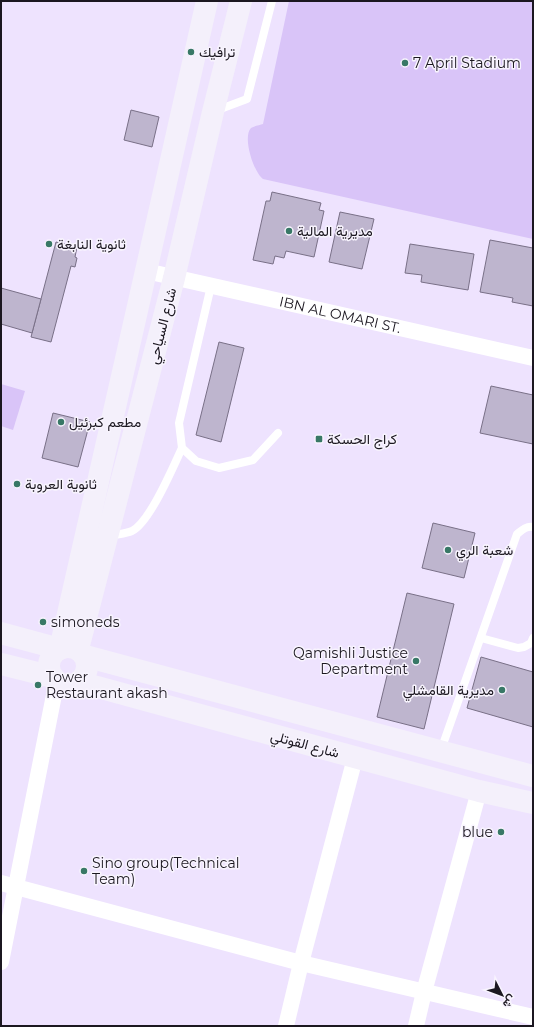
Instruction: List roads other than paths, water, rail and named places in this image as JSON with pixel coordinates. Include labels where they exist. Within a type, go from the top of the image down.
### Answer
[{"type":"street","name":"شارع السياحي","points":[[74,651],[146,271],[206,1]]},
{"type":"street","name":"شارع السياحي","points":[[74,651],[108,537],[174,278],[241,1]]},
{"type":"street","name":"IBN AL OMARI ST.","points":[[146,271],[533,358]]},
{"type":"street","name":"شارع القوتلي","points":[[1,633],[74,651],[533,776]]},
{"type":"street","points":[[1,962],[8,885],[54,695],[65,681],[84,677],[87,670],[88,663],[74,651],[55,653],[49,664],[50,671],[65,681]]},
{"type":"street","name":"شارع القوتلي","points":[[1,664],[533,804]]},
{"type":"street","points":[[286,1026],[355,758]]},
{"type":"street","points":[[416,1026],[479,791]]},
{"type":"street","points":[[8,885],[301,963],[533,1016]]},
{"type":"lane","points":[[213,112],[247,99],[272,1]]},
{"type":"lane","points":[[108,537],[132,530],[141,523],[158,498],[182,448],[179,423],[211,286]]},
{"type":"lane","points":[[182,448],[196,461],[219,468],[253,460],[278,433]]},
{"type":"lane","points":[[440,751],[517,534],[528,527],[533,527]]},
{"type":"lane","points":[[481,638],[518,648],[524,647],[531,643],[533,638]]},
{"type":"place","name":"ترافيك","points":[[191,52]]},
{"type":"place","name":"7 April Stadium","points":[[405,63]]},
{"type":"place","name":"مديرية المالية","points":[[289,231]]},
{"type":"place","name":"ثانوية النابغة","points":[[49,244]]},
{"type":"place","name":"مطعم كبرئيل","points":[[61,422]]},
{"type":"place","name":"كراج الحسكة","points":[[319,439]]},
{"type":"place","name":"ثانوية العروبة","points":[[17,484]]},
{"type":"place","name":"شعبة الري","points":[[448,550]]},
{"type":"place","name":"simoneds","points":[[43,622]]},
{"type":"place","name":"Qamishli Justice Department","points":[[416,661]]},
{"type":"place","name":"Tower Restaurant akash","points":[[38,685]]},
{"type":"place","name":"مديرية القامشلي","points":[[502,690]]},
{"type":"place","name":"blue","points":[[501,832]]},
{"type":"place","name":"Sino group(Technical Team)","points":[[84,871]]}]
